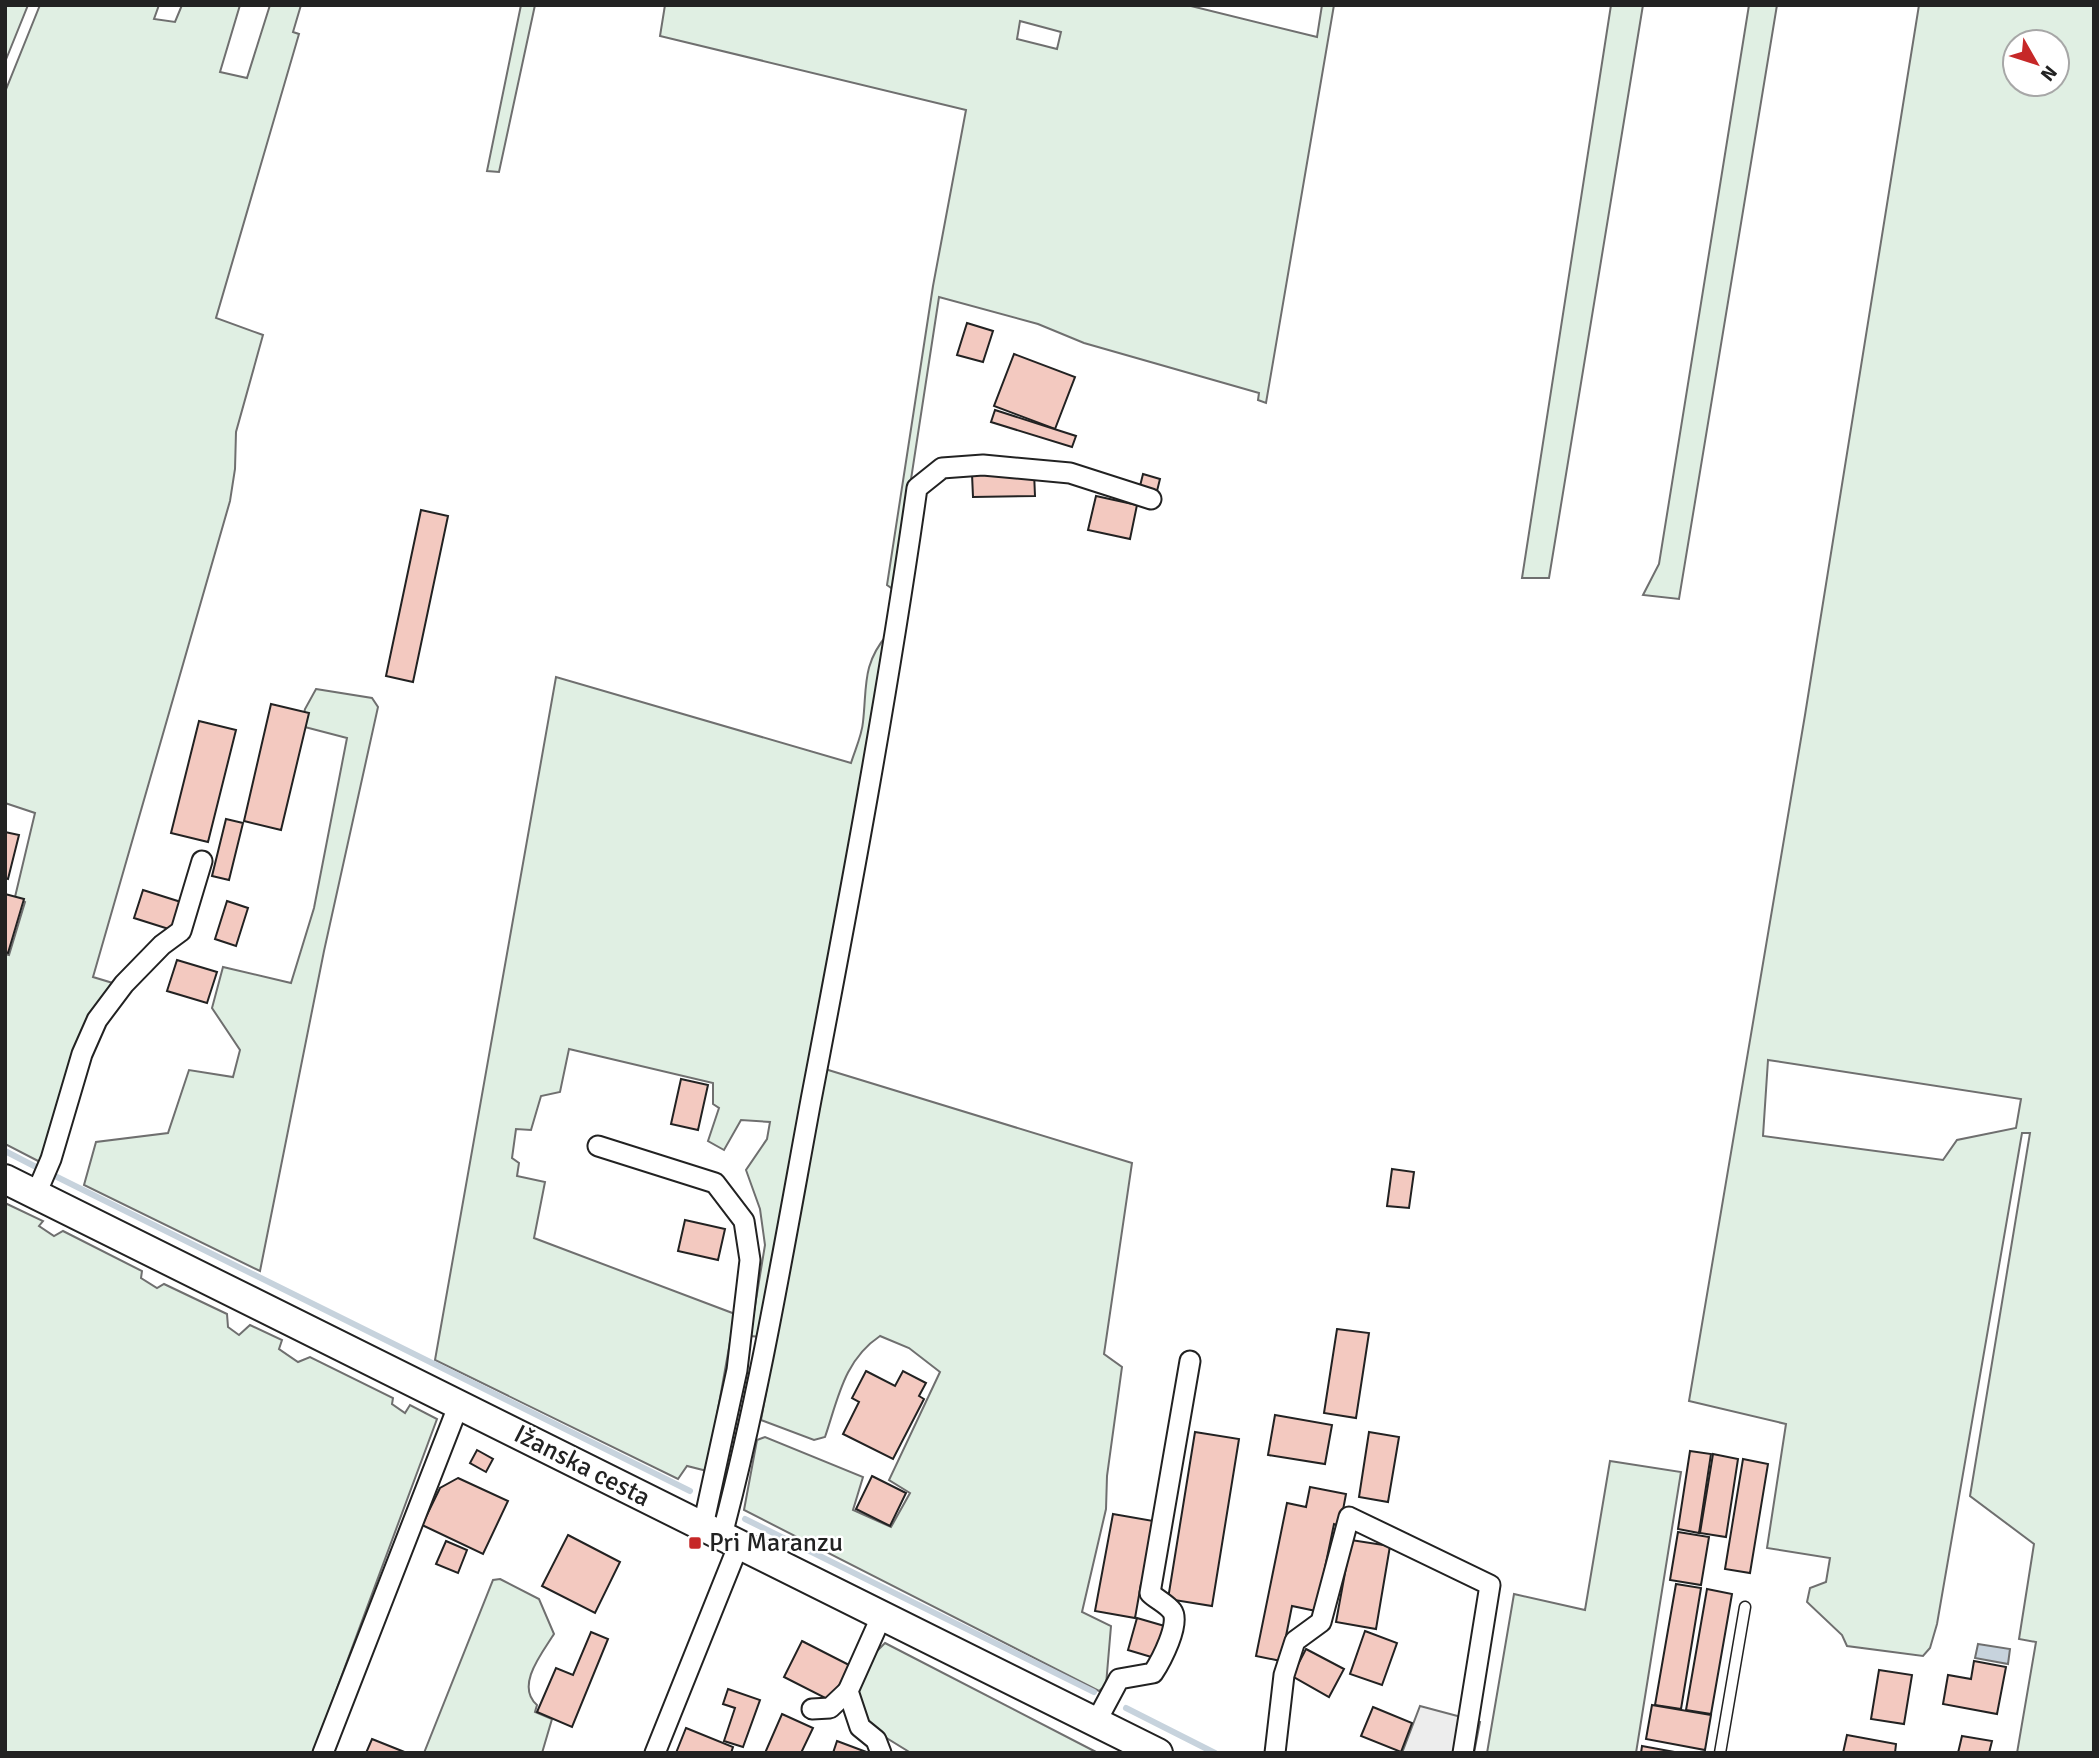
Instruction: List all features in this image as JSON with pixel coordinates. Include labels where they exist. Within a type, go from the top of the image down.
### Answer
[{"type":"street","points":[[655,1753],[722,1535],[756,1395],[892,666],[917,488],[942,468],[984,465],[1070,473],[1151,499]]},
{"type":"street","points":[[36,1194],[51,1159],[82,1054],[97,1020],[124,984],[162,945],[181,931],[202,861]]},
{"type":"street","points":[[598,1146],[715,1183],[744,1222],[750,1261],[722,1535]]},
{"type":"street","name":"Ižanska cesta","points":[[5,1179],[1158,1753]]},
{"type":"street","points":[[1096,1722],[1119,1679],[1153,1673],[1163,1660],[1175,1621],[1172,1611],[1150,1593],[1190,1361]]},
{"type":"street","points":[[323,1753],[459,1404]]},
{"type":"street","points":[[1275,1753],[1284,1675],[1295,1641],[1321,1622],[1349,1517],[1490,1585],[1463,1753]]},
{"type":"street","points":[[812,1709],[830,1708],[848,1692],[882,1615]]},
{"type":"street","points":[[848,1692],[860,1727],[876,1740],[881,1753]]},
{"type":"lane","points":[[1720,1753],[1745,1607]]},
{"type":"green space","points":[[28,5],[5,62],[5,6]]},
{"type":"green space","points":[[40,5],[159,5],[154,19],[175,22],[182,5],[240,5],[220,72],[247,78],[270,5],[301,5],[293,32],[299,34],[216,318],[263,335],[236,432],[235,469],[230,501],[93,977],[116,984],[42,1163],[5,1144],[5,954],[9,955],[25,902],[15,897],[35,813],[5,803],[5,92]]},
{"type":"green space","points":[[521,5],[535,5],[499,172],[487,171]]},
{"type":"green space","points":[[665,5],[1187,5],[1317,37],[1322,5],[1334,5],[1266,403],[1258,400],[1259,393],[1084,343],[1038,324],[939,297],[894,590],[887,585],[933,286],[966,110],[660,36]],"holes":[[[1020,21],[1061,32],[1057,49],[1017,39]]]},
{"type":"green space","points":[[1611,5],[1643,5],[1549,578],[1522,578]]},
{"type":"green space","points":[[1749,5],[1777,5],[1679,599],[1643,595],[1659,564]]},
{"type":"green space","points":[[1919,5],[2094,5],[2094,1753],[2017,1753],[2036,1642],[2019,1639],[2034,1544],[1970,1496],[2030,1133],[2022,1133],[1937,1624],[1930,1648],[1923,1656],[1847,1646],[1842,1635],[1807,1602],[1810,1588],[1826,1582],[1830,1558],[1767,1548],[1786,1424],[1689,1401],[1805,715]],"holes":[[[1768,1060],[2021,1099],[2016,1128],[1957,1140],[1943,1160],[1763,1136]]]},
{"type":"green space","points":[[887,635],[761,1337],[750,1336],[765,1245],[760,1209],[746,1170],[767,1139],[770,1122],[741,1120],[724,1150],[708,1141],[719,1108],[713,1104],[713,1083],[569,1049],[560,1092],[541,1096],[531,1130],[516,1129],[512,1158],[519,1163],[517,1176],[545,1182],[534,1238],[735,1314],[707,1471],[687,1466],[678,1479],[435,1360],[556,677],[851,763],[862,727],[869,666]]},
{"type":"green space","points":[[316,689],[372,698],[378,707],[324,951],[260,1271],[84,1185],[96,1142],[168,1133],[189,1070],[233,1077],[240,1050],[212,1008],[223,967],[291,983],[314,908],[347,738],[301,726],[305,709]]},
{"type":"green space","points":[[825,1069],[1132,1163],[1104,1354],[1122,1367],[1107,1476],[1106,1509],[1082,1612],[1111,1626],[1106,1685],[1099,1691],[744,1510],[757,1440],[765,1437],[863,1477],[853,1510],[891,1527],[910,1493],[889,1480],[940,1372],[909,1348],[880,1336],[850,1368],[825,1437],[814,1440],[761,1420]]},
{"type":"green space","points":[[5,1203],[43,1221],[39,1226],[54,1236],[63,1231],[142,1271],[141,1278],[157,1288],[164,1284],[227,1314],[228,1327],[239,1335],[250,1325],[282,1340],[279,1349],[298,1362],[310,1357],[393,1398],[392,1404],[405,1413],[410,1405],[437,1419],[313,1753],[5,1753]]},
{"type":"green space","points":[[1610,1461],[1681,1472],[1636,1753],[1487,1753],[1514,1594],[1585,1610]]},
{"type":"green space","points":[[500,1579],[539,1599],[554,1634],[530,1679],[531,1697],[537,1705],[535,1712],[552,1719],[542,1753],[424,1753],[493,1580]]},
{"type":"green space","points":[[885,1643],[1098,1753],[911,1753],[872,1729],[858,1704],[859,1688],[873,1655]]},
{"type":"shaded area","points":[[1978,1644],[2010,1649],[2008,1664],[1975,1658]]},
{"type":"shaded area","points":[[1420,1706],[1480,1722],[1474,1753],[1402,1753]]},
{"type":"building","points":[[967,323],[993,331],[983,362],[957,355]]},
{"type":"building","points":[[1014,354],[1075,377],[1055,429],[994,406]]},
{"type":"building","points":[[995,410],[1076,436],[1072,447],[991,422]]},
{"type":"building","points":[[1034,472],[1035,496],[973,497],[972,474]]},
{"type":"building","points":[[1143,474],[1160,479],[1157,491],[1140,486]]},
{"type":"building","points":[[1096,496],[1137,505],[1130,539],[1088,530]]},
{"type":"building","points":[[421,510],[448,516],[413,682],[386,676]]},
{"type":"building","points":[[271,704],[309,713],[281,830],[244,821]]},
{"type":"building","points":[[199,721],[236,730],[208,842],[171,833]]},
{"type":"building","points":[[226,819],[243,823],[229,880],[212,876]]},
{"type":"building","points":[[5,832],[19,835],[8,879],[5,878]]},
{"type":"building","points":[[143,890],[184,903],[175,931],[134,918]]},
{"type":"building","points":[[5,894],[24,899],[8,953],[5,952]]},
{"type":"building","points":[[227,901],[248,908],[236,946],[215,939]]},
{"type":"building","points":[[177,960],[217,972],[207,1003],[167,991]]},
{"type":"building","points":[[681,1079],[708,1085],[698,1130],[671,1124]]},
{"type":"building","points":[[1392,1169],[1414,1172],[1409,1208],[1387,1206]]},
{"type":"building","points":[[685,1220],[725,1229],[718,1260],[678,1251]]},
{"type":"building","points":[[1337,1329],[1369,1333],[1356,1418],[1324,1413]]},
{"type":"building","points":[[866,1371],[895,1386],[903,1371],[926,1383],[919,1396],[924,1399],[893,1459],[843,1434],[859,1402],[852,1398]]},
{"type":"building","points":[[1275,1415],[1332,1425],[1325,1464],[1268,1455]]},
{"type":"building","points":[[1195,1432],[1239,1439],[1212,1606],[1168,1599]]},
{"type":"building","points":[[1369,1432],[1399,1437],[1388,1502],[1359,1497]]},
{"type":"building","points":[[477,1450],[493,1459],[486,1472],[470,1463]]},
{"type":"building","points":[[1690,1451],[1711,1454],[1699,1533],[1678,1529]]},
{"type":"building","points":[[1713,1454],[1738,1459],[1726,1537],[1700,1533]]},
{"type":"building","points":[[1743,1459],[1768,1464],[1750,1573],[1725,1569]]},
{"type":"building","points":[[872,1476],[906,1493],[890,1526],[856,1509]]},
{"type":"building","points":[[458,1478],[508,1501],[483,1554],[422,1525],[440,1488]]},
{"type":"building","points":[[1310,1487],[1346,1494],[1340,1526],[1334,1524],[1316,1611],[1292,1606],[1281,1661],[1256,1656],[1287,1503],[1306,1507]]},
{"type":"building","points":[[1113,1514],[1159,1522],[1147,1585],[1141,1584],[1135,1618],[1095,1611]]},
{"type":"building","points":[[1678,1532],[1709,1537],[1701,1585],[1670,1580]]},
{"type":"building","points":[[568,1535],[620,1562],[595,1613],[542,1586]]},
{"type":"building","points":[[1351,1540],[1390,1546],[1376,1629],[1336,1622]]},
{"type":"building","points":[[446,1541],[467,1550],[458,1573],[436,1564]]},
{"type":"building","points":[[1676,1584],[1701,1588],[1681,1709],[1655,1705]]},
{"type":"building","points":[[1707,1589],[1732,1594],[1711,1714],[1686,1710]]},
{"type":"building","points":[[1137,1618],[1168,1627],[1158,1659],[1128,1650]]},
{"type":"building","points":[[1365,1631],[1397,1643],[1382,1685],[1350,1674]]},
{"type":"building","points":[[591,1632],[608,1639],[572,1727],[537,1712],[556,1668],[573,1675]]},
{"type":"building","points":[[802,1641],[853,1667],[835,1703],[784,1677]]},
{"type":"building","points":[[1306,1649],[1344,1669],[1329,1697],[1292,1676]]},
{"type":"building","points":[[1974,1661],[2006,1667],[1997,1714],[1943,1704],[1948,1675],[1971,1679]]},
{"type":"building","points":[[1879,1670],[1912,1675],[1904,1724],[1871,1719]]},
{"type":"building","points":[[728,1689],[760,1700],[743,1747],[724,1741],[735,1708],[723,1704]]},
{"type":"building","points":[[1652,1705],[1711,1715],[1705,1750],[1646,1739]]},
{"type":"building","points":[[1373,1707],[1412,1723],[1401,1752],[1361,1736]]},
{"type":"building","points":[[782,1714],[813,1728],[801,1753],[765,1753]]},
{"type":"building","points":[[686,1728],[733,1747],[731,1753],[676,1753]]},
{"type":"building","points":[[1847,1735],[1896,1744],[1895,1753],[1843,1753]]},
{"type":"building","points":[[1962,1736],[1992,1741],[1989,1753],[1958,1753]]},
{"type":"building","points":[[372,1739],[407,1753],[366,1753]]},
{"type":"building","points":[[837,1741],[869,1753],[833,1753]]},
{"type":"building","points":[[1642,1746],[1680,1753],[1641,1753]]},
{"type":"waterway","points":[[5,1151],[38,1168]]},
{"type":"waterway","points":[[53,1175],[690,1491]]},
{"type":"waterway","points":[[745,1519],[1094,1692]]},
{"type":"waterway","points":[[1126,1708],[1215,1753]]},
{"type":"place","name":"Pri Maranzu","points":[[695,1543]]}]
